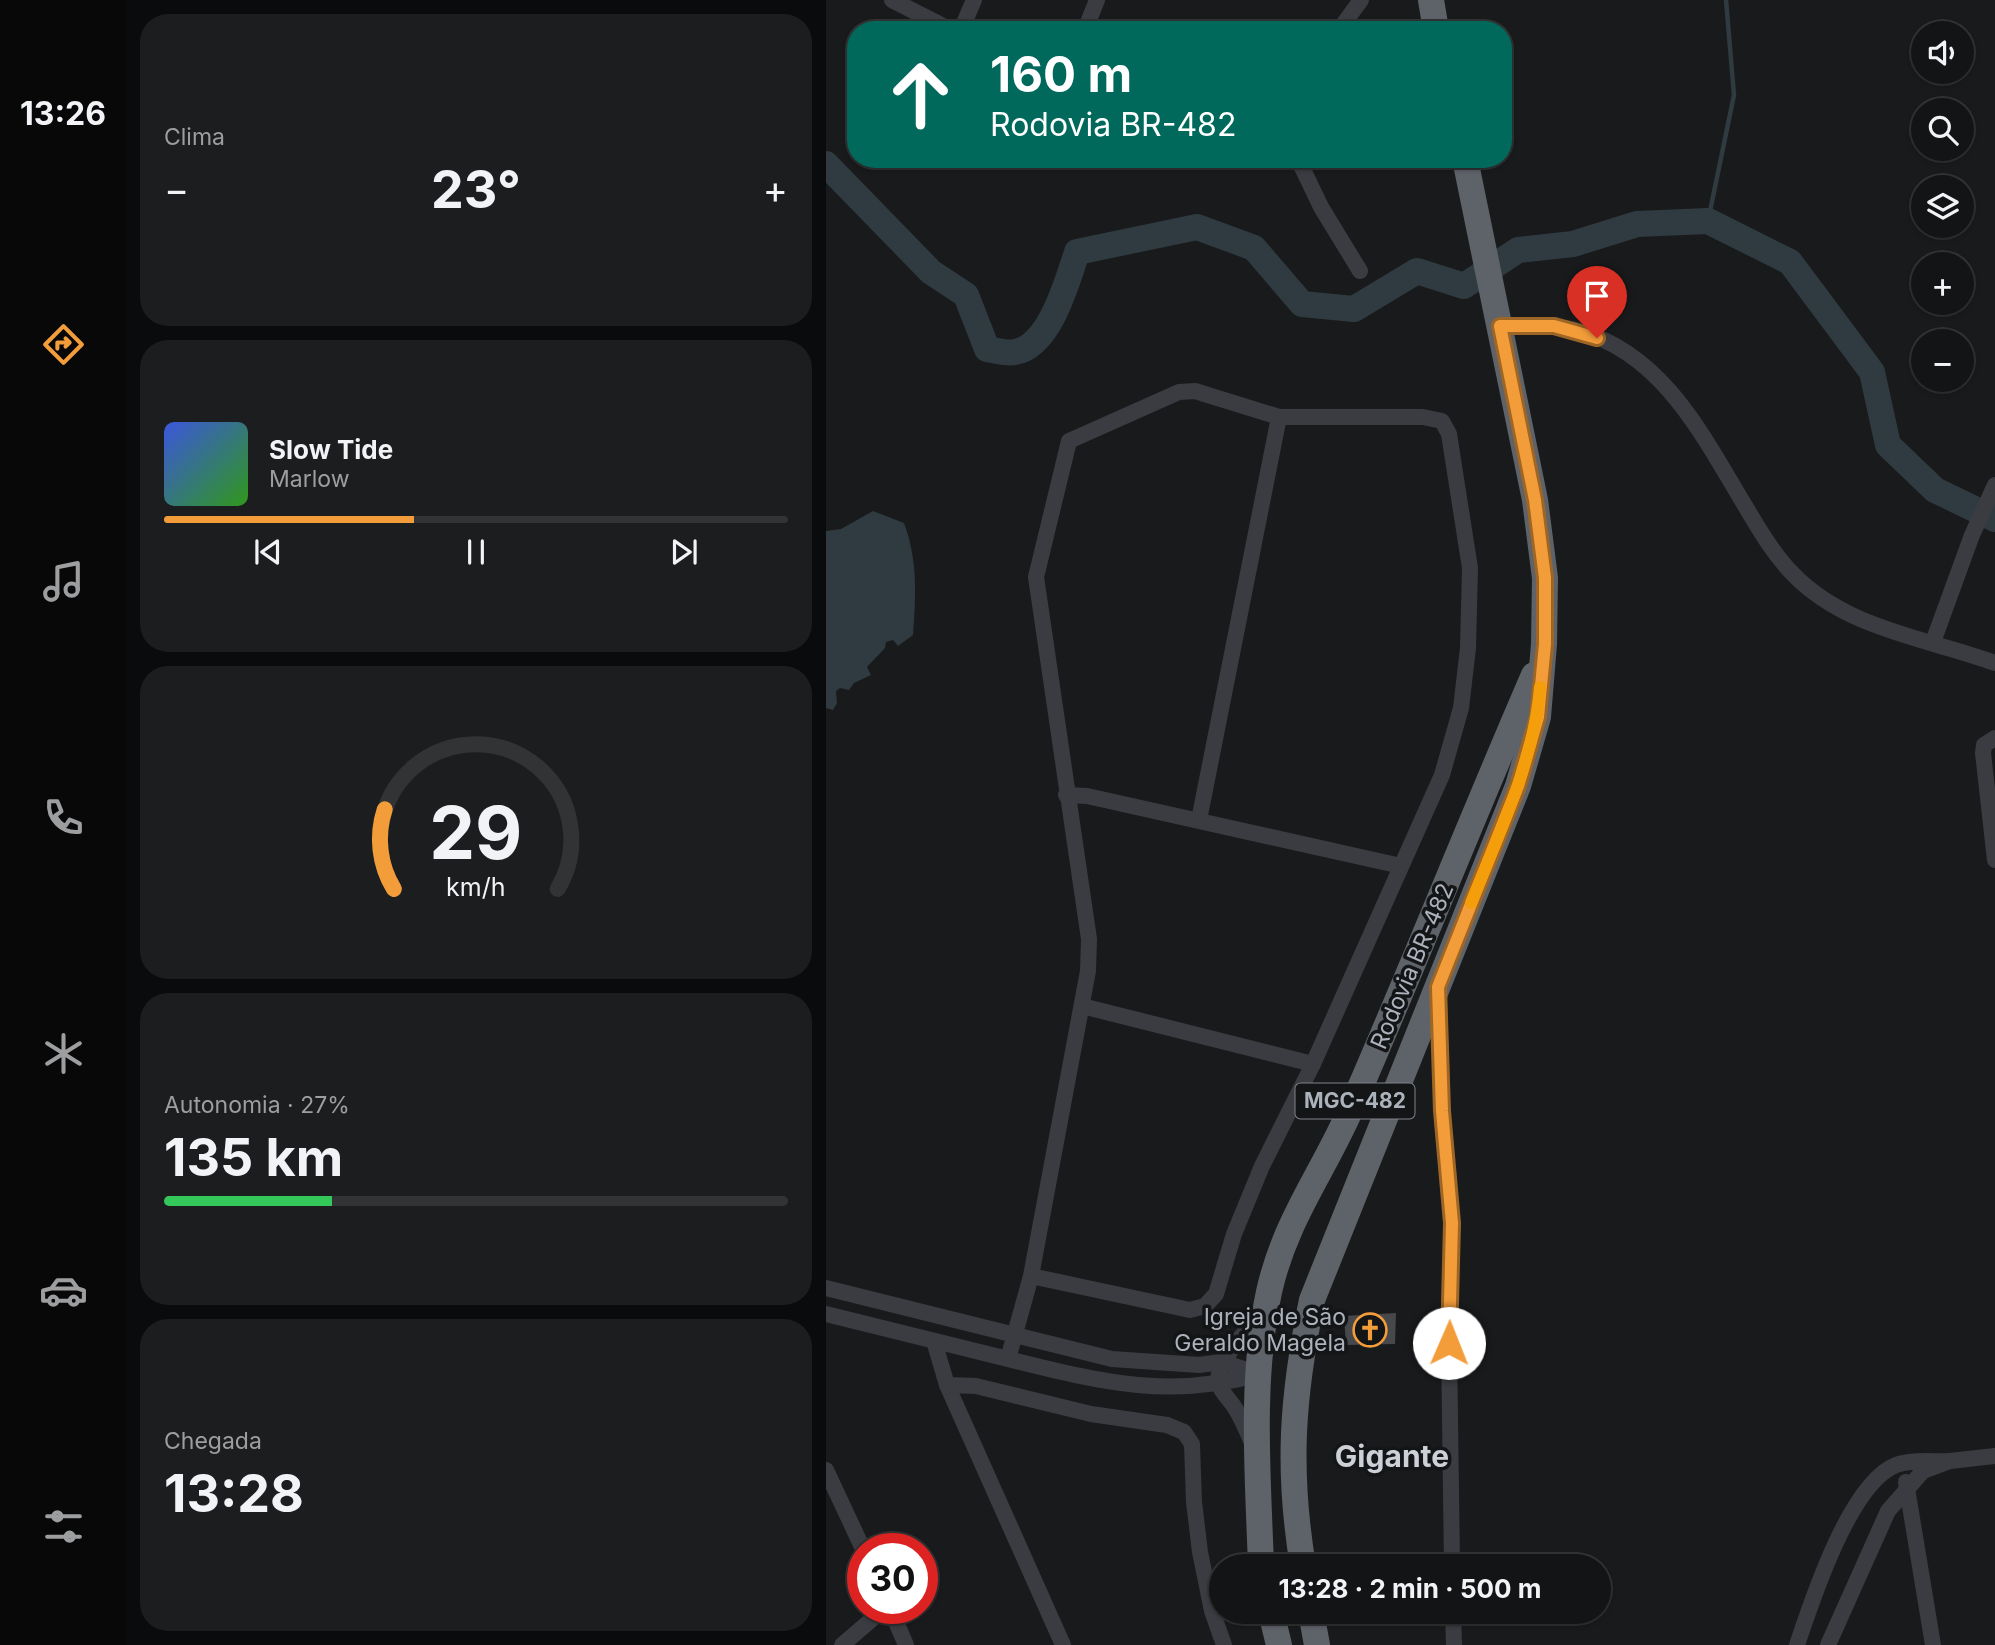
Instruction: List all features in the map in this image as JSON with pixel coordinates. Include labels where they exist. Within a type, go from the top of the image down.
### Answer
[{"type":"highway","points":[[1431,0],[1434,21]]},
{"type":"highway","name":"Rodovia BR-482","points":[[1301,1554],[1294,1511],[1292,1438],[1297,1372],[1317,1288],[1518,786],[1538,717],[1545,578],[1540,539],[1467,168]]},
{"type":"highway","name":"Rodovia BR-482","points":[[1261,1554],[1257,1461],[1260,1374],[1269,1292],[1289,1225],[1342,1131],[1543,654]]},
{"type":"highway","points":[[1260,1374],[1282,1376],[1297,1372]]},
{"type":"highway","points":[[1274,1624],[1279,1645]]},
{"type":"highway","points":[[1313,1624],[1317,1645]]},
{"type":"street","points":[[892,0],[933,21]]},
{"type":"street","points":[[965,21],[974,0]]},
{"type":"street","points":[[1088,21],[1097,0]]},
{"type":"street","points":[[1346,21],[1361,0]]},
{"type":"street","points":[[1302,168],[1360,271]]},
{"type":"street","points":[[1500,326],[1554,326],[1581,331],[1613,345],[1647,366],[1680,402],[1755,523],[1791,573],[1815,594],[1884,631],[1933,642],[1995,663]]},
{"type":"street","points":[[1008,1359],[1031,1276],[1082,1006],[1089,939],[1036,577],[1069,441],[1180,392],[1195,391],[1279,417],[1423,417],[1442,421],[1449,434],[1470,568],[1468,648],[1461,708],[1442,775],[1313,1064],[1262,1166],[1234,1234],[1216,1294],[1205,1306],[1190,1310],[1031,1276]]},
{"type":"street","points":[[1199,820],[1279,417]]},
{"type":"street","points":[[1933,642],[1972,535],[1991,492]]},
{"type":"street","points":[[1995,738],[1984,745],[1983,753],[1995,860]]},
{"type":"street","points":[[1066,795],[1087,796],[1401,866]]},
{"type":"street","points":[[1438,987],[1442,1111],[1452,1223],[1449,1343],[1452,1554]]},
{"type":"street","points":[[1082,1006],[1313,1064]]},
{"type":"street","points":[[826,1288],[1112,1359],[1199,1365],[1221,1362],[1260,1374]]},
{"type":"street","points":[[1257,1461],[1246,1428],[1219,1385],[1221,1362],[1250,1328],[1269,1292]]},
{"type":"street","points":[[826,1314],[1109,1383],[1161,1387],[1219,1385],[1260,1374]]},
{"type":"street","points":[[934,1341],[947,1385],[1063,1645]]},
{"type":"street","points":[[1109,1383],[1108,1371],[1112,1359]]},
{"type":"street","points":[[947,1385],[976,1386],[1091,1414],[1167,1426],[1184,1432],[1192,1444],[1194,1503],[1200,1552],[1212,1611],[1224,1645]]},
{"type":"street","points":[[1797,1645],[1815,1590],[1859,1500],[1872,1482],[1897,1464],[1995,1456]]},
{"type":"street","points":[[1828,1645],[1888,1511],[1923,1471],[1950,1461]]},
{"type":"street","points":[[1897,1464],[1908,1486],[1933,1645]]},
{"type":"street","points":[[826,1470],[856,1533]]},
{"type":"street","points":[[842,1645],[866,1624]]},
{"type":"street","points":[[897,1624],[906,1645]]},
{"type":"street","points":[[1453,1624],[1454,1645]]},
{"type":"shaded area","points":[[873,511],[904,523],[909,537],[914,565],[913,635],[898,646],[893,640],[886,642],[885,648],[867,667],[871,675],[854,683],[849,690],[840,688],[836,691],[837,703],[833,710],[826,708],[826,531],[841,529]]},
{"type":"building","name":"Igreja de São Geraldo Magela","points":[[1396,1313],[1395,1344],[1346,1345],[1344,1316]]},
{"type":"waterway","points":[[1708,221],[1734,95],[1726,0]]},
{"type":"waterway","points":[[826,164],[931,272],[966,295],[987,349],[1008,353],[1027,347],[1047,326],[1062,295],[1077,252],[1197,227],[1254,248],[1302,304],[1354,309],[1417,271],[1464,286],[1518,250],[1573,244],[1637,224],[1708,221],[1790,262],[1872,372],[1888,445],[1935,490],[1995,519]]},
{"type":"slow traffic","points":[[1471,903],[1518,786],[1538,717],[1540,687]]},
{"type":"place","name":"Igreja de São Geraldo Magela","points":[[1370,1330]]},
{"type":"district","name":"Gigante","points":[[1392,1457]]},
{"type":"route","points":[[1449,1343],[1452,1223],[1442,1111],[1438,987],[1518,786],[1538,717],[1545,644],[1545,578],[1535,500],[1500,326],[1554,326],[1581,331],[1597,338]]}]
